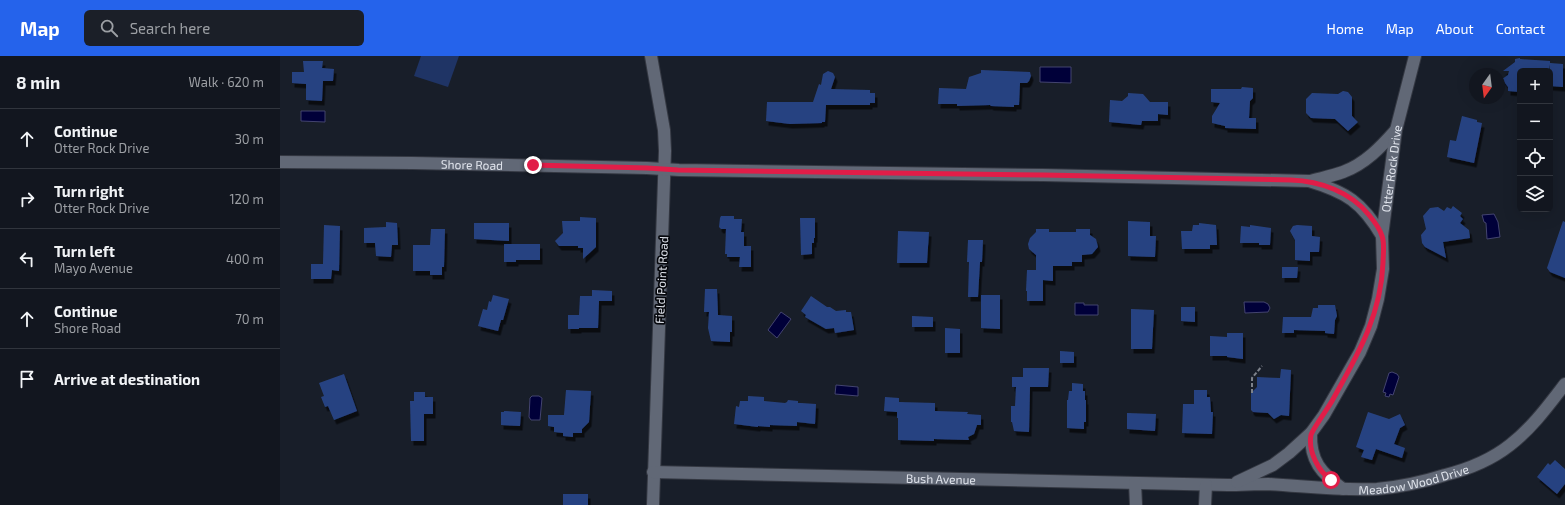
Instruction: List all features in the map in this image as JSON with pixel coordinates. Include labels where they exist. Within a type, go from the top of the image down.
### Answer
[{"type":"street","name":"Field Point Road","points":[[651,56],[664,130],[665,169],[653,505]]},
{"type":"street","name":"Otter Rock Drive","points":[[1228,485],[1252,476],[1273,464],[1289,453],[1311,433],[1324,415],[1360,352],[1371,326],[1378,299],[1382,269],[1382,236],[1396,130],[1415,56]]},
{"type":"street","points":[[1309,181],[1344,172],[1359,164],[1383,145],[1396,130]]},
{"type":"street","name":"Shore Road","points":[[280,162],[412,163],[665,169],[693,171],[1043,175],[1309,181]]},
{"type":"street","points":[[1309,181],[1324,185],[1353,200],[1365,210],[1382,236]]},
{"type":"street","name":"Meadow Wood Drive","points":[[1228,485],[1267,484],[1343,489],[1376,489],[1403,486],[1462,471],[1486,461],[1509,446],[1525,432],[1565,384]]},
{"type":"street","points":[[1311,433],[1312,451],[1315,460],[1327,477],[1343,489]]},
{"type":"street","name":"Bush Avenue","points":[[653,472],[1228,485]]},
{"type":"street","points":[[1135,483],[1136,505]]},
{"type":"street","points":[[1205,505],[1206,485]]},
{"type":"path","points":[[1252,393],[1252,378],[1262,366]]},
{"type":"shaded area","points":[[421,56],[459,56],[448,87],[414,76]]},
{"type":"shaded area","points":[[1040,67],[1071,67],[1071,83],[1040,82]]},
{"type":"shaded area","points":[[301,111],[325,111],[325,122],[301,121]]},
{"type":"shaded area","points":[[1494,214],[1498,222],[1500,237],[1487,239],[1486,223],[1484,222],[1482,215]]},
{"type":"shaded area","points":[[1244,302],[1264,302],[1268,304],[1270,308],[1268,312],[1245,313]]},
{"type":"shaded area","points":[[1075,303],[1084,303],[1084,305],[1098,305],[1098,315],[1075,315]]},
{"type":"shaded area","points":[[781,312],[791,319],[777,338],[768,330]]},
{"type":"shaded area","points":[[1392,372],[1397,374],[1399,377],[1393,395],[1390,394],[1389,397],[1385,396],[1386,393],[1383,392],[1389,373]]},
{"type":"shaded area","points":[[836,385],[858,387],[858,396],[835,394]]},
{"type":"shaded area","points":[[532,396],[539,396],[542,398],[540,420],[531,420],[529,417],[530,398]]},
{"type":"building","points":[[1520,58],[1550,61],[1550,63],[1563,64],[1563,87],[1553,86],[1553,68],[1550,68],[1550,64],[1549,68],[1517,68],[1517,92],[1508,91],[1508,87],[1505,83],[1505,77],[1508,75],[1509,71],[1505,71],[1505,70],[1515,62],[1515,59]]},
{"type":"building","points":[[303,61],[323,61],[322,68],[334,69],[333,81],[323,81],[322,101],[306,100],[306,84],[292,83],[292,72],[304,72]]},
{"type":"building","points":[[981,70],[1030,72],[1031,76],[1029,81],[1027,83],[1020,83],[1019,105],[1014,105],[1014,107],[990,105],[957,106],[957,104],[938,104],[939,88],[966,89],[969,77],[981,73]]},
{"type":"building","points":[[828,71],[833,73],[835,77],[831,89],[870,90],[870,93],[875,93],[875,103],[870,103],[870,105],[826,105],[825,122],[822,123],[790,124],[766,121],[767,102],[813,102],[819,84],[821,85],[823,74]]},
{"type":"building","points":[[1242,87],[1253,88],[1253,98],[1250,101],[1249,118],[1256,118],[1256,129],[1225,128],[1225,126],[1212,123],[1212,116],[1220,103],[1211,102],[1211,89],[1241,89]]},
{"type":"building","points":[[1343,91],[1348,92],[1352,97],[1352,116],[1358,122],[1348,131],[1335,119],[1311,118],[1306,113],[1306,99],[1312,93],[1338,94]]},
{"type":"building","points":[[1128,93],[1143,94],[1150,102],[1168,102],[1168,115],[1158,114],[1158,121],[1142,121],[1141,125],[1109,122],[1110,100],[1122,101],[1128,96]]},
{"type":"building","points":[[1462,116],[1482,123],[1474,163],[1447,157],[1450,140],[1456,141]]},
{"type":"building","points":[[1453,206],[1462,213],[1460,216],[1463,219],[1460,223],[1469,230],[1470,238],[1443,242],[1446,258],[1425,247],[1422,243],[1421,235],[1426,229],[1423,216],[1430,208],[1438,207],[1444,211],[1447,207],[1451,209]]},
{"type":"building","points":[[721,216],[734,216],[734,219],[742,219],[741,232],[744,232],[744,246],[751,246],[751,267],[739,267],[740,257],[727,257],[727,254],[725,254],[726,229],[721,229],[719,227]]},
{"type":"building","points":[[580,217],[596,218],[596,247],[583,259],[583,248],[578,248],[578,246],[559,246],[555,241],[563,233],[562,221],[580,221]]},
{"type":"building","points":[[800,218],[815,218],[815,238],[814,243],[812,243],[812,254],[801,255]]},
{"type":"building","points":[[1128,221],[1150,222],[1150,236],[1156,236],[1155,257],[1128,256]]},
{"type":"building","points":[[1563,221],[1565,222],[1565,278],[1550,272],[1547,268]]},
{"type":"building","points":[[386,222],[397,223],[398,245],[392,245],[391,257],[376,256],[375,243],[364,243],[364,228],[386,227]]},
{"type":"building","points":[[474,223],[509,223],[509,241],[474,239]]},
{"type":"building","points":[[1199,223],[1216,225],[1217,245],[1210,245],[1210,249],[1182,249],[1181,231],[1192,231],[1193,225],[1199,225]]},
{"type":"building","points":[[324,225],[340,226],[339,271],[332,270],[331,279],[311,279],[311,264],[323,264]]},
{"type":"building","points":[[1250,225],[1271,228],[1270,245],[1259,245],[1259,243],[1240,243],[1241,226],[1250,227]]},
{"type":"building","points":[[1293,226],[1312,226],[1312,236],[1320,237],[1319,252],[1310,252],[1310,261],[1295,260],[1295,240],[1290,231]]},
{"type":"building","points":[[431,229],[445,229],[444,267],[442,267],[442,275],[430,275],[430,271],[413,271],[413,245],[430,245]]},
{"type":"building","points":[[1036,229],[1049,229],[1049,232],[1076,232],[1076,229],[1090,229],[1090,235],[1096,239],[1098,247],[1092,254],[1082,255],[1082,262],[1072,262],[1072,266],[1053,266],[1053,281],[1043,280],[1043,301],[1027,301],[1027,270],[1036,270],[1036,255],[1029,249],[1028,244],[1030,238],[1036,232]]},
{"type":"building","points":[[898,231],[929,232],[927,263],[897,263]]},
{"type":"building","points":[[968,240],[983,240],[978,297],[968,297]]},
{"type":"building","points":[[504,244],[540,244],[540,260],[516,260],[516,262],[504,262]]},
{"type":"building","points":[[1282,267],[1298,267],[1297,278],[1282,278]]},
{"type":"building","points":[[705,289],[717,289],[718,315],[732,316],[732,332],[730,332],[730,342],[711,341],[708,328],[709,312],[704,312]]},
{"type":"building","points":[[592,290],[612,291],[612,301],[599,301],[598,328],[568,329],[568,315],[579,315],[580,296],[592,296]]},
{"type":"building","points":[[493,295],[509,299],[498,331],[478,326],[483,309],[487,310],[489,301],[491,302]]},
{"type":"building","points":[[981,295],[1000,295],[1000,329],[981,328]]},
{"type":"building","points":[[811,296],[827,307],[830,307],[836,311],[846,310],[846,312],[851,312],[854,330],[835,333],[834,328],[826,329],[805,317],[806,315],[801,311]]},
{"type":"building","points":[[1318,305],[1335,305],[1337,316],[1335,320],[1334,334],[1325,333],[1325,331],[1294,330],[1294,333],[1282,333],[1283,317],[1311,317],[1313,308],[1318,308]]},
{"type":"building","points":[[1181,307],[1195,307],[1195,322],[1181,321]]},
{"type":"building","points":[[1131,309],[1154,310],[1152,349],[1131,349]]},
{"type":"building","points":[[912,316],[933,317],[933,327],[912,327]]},
{"type":"building","points":[[945,328],[960,329],[960,353],[945,353]]},
{"type":"building","points":[[1227,333],[1243,333],[1243,359],[1227,356],[1210,356],[1210,336],[1227,337]]},
{"type":"building","points":[[1060,351],[1074,352],[1074,363],[1060,363]]},
{"type":"building","points":[[1023,368],[1049,368],[1048,387],[1030,387],[1029,432],[1014,431],[1011,422],[1011,406],[1015,406],[1016,387],[1012,387],[1012,377],[1023,377]]},
{"type":"building","points":[[1281,369],[1291,370],[1289,416],[1281,415],[1274,419],[1268,413],[1253,412],[1251,410],[1251,393],[1257,387],[1257,377],[1280,378]]},
{"type":"building","points":[[344,374],[357,411],[334,420],[328,406],[325,407],[321,397],[324,396],[319,383]]},
{"type":"building","points":[[1072,383],[1083,384],[1083,391],[1085,391],[1086,422],[1084,422],[1084,429],[1067,428],[1067,400],[1069,391],[1072,391]]},
{"type":"building","points":[[566,390],[591,391],[589,422],[582,429],[582,433],[573,433],[573,437],[563,436],[563,433],[554,432],[554,427],[548,426],[548,415],[564,415]]},
{"type":"building","points":[[1194,390],[1207,390],[1207,397],[1210,397],[1211,412],[1213,412],[1212,434],[1182,433],[1183,404],[1194,404]]},
{"type":"building","points":[[414,392],[425,392],[425,397],[433,397],[433,414],[424,414],[424,441],[411,441],[410,401],[414,401]]},
{"type":"building","points":[[748,396],[764,397],[764,401],[785,403],[788,400],[798,401],[798,403],[816,404],[815,424],[797,422],[797,426],[770,425],[770,427],[758,427],[734,424],[736,406],[739,407],[740,401],[748,401]]},
{"type":"building","points":[[885,397],[899,398],[899,402],[935,403],[935,411],[968,412],[967,414],[981,415],[981,425],[977,425],[974,434],[968,437],[969,440],[898,440],[897,412],[884,411]]},
{"type":"building","points":[[501,412],[521,412],[520,426],[501,425]]},
{"type":"building","points":[[1368,412],[1389,419],[1400,414],[1405,425],[1400,428],[1394,444],[1405,448],[1402,458],[1376,449],[1372,460],[1361,457],[1364,450],[1356,447]]},
{"type":"building","points":[[1127,413],[1156,414],[1155,431],[1127,429]]},
{"type":"building","points":[[1555,460],[1565,469],[1565,484],[1557,494],[1537,477],[1548,463],[1550,465]]},
{"type":"building","points":[[563,494],[588,494],[588,505],[563,505]]},
{"type":"route","points":[[533,165],[678,170],[1291,180],[1309,181],[1324,185],[1353,200],[1365,210],[1373,220],[1382,236],[1383,250],[1378,299],[1371,326],[1360,352],[1324,415],[1311,433],[1312,451],[1315,460],[1321,470],[1331,480]]}]
